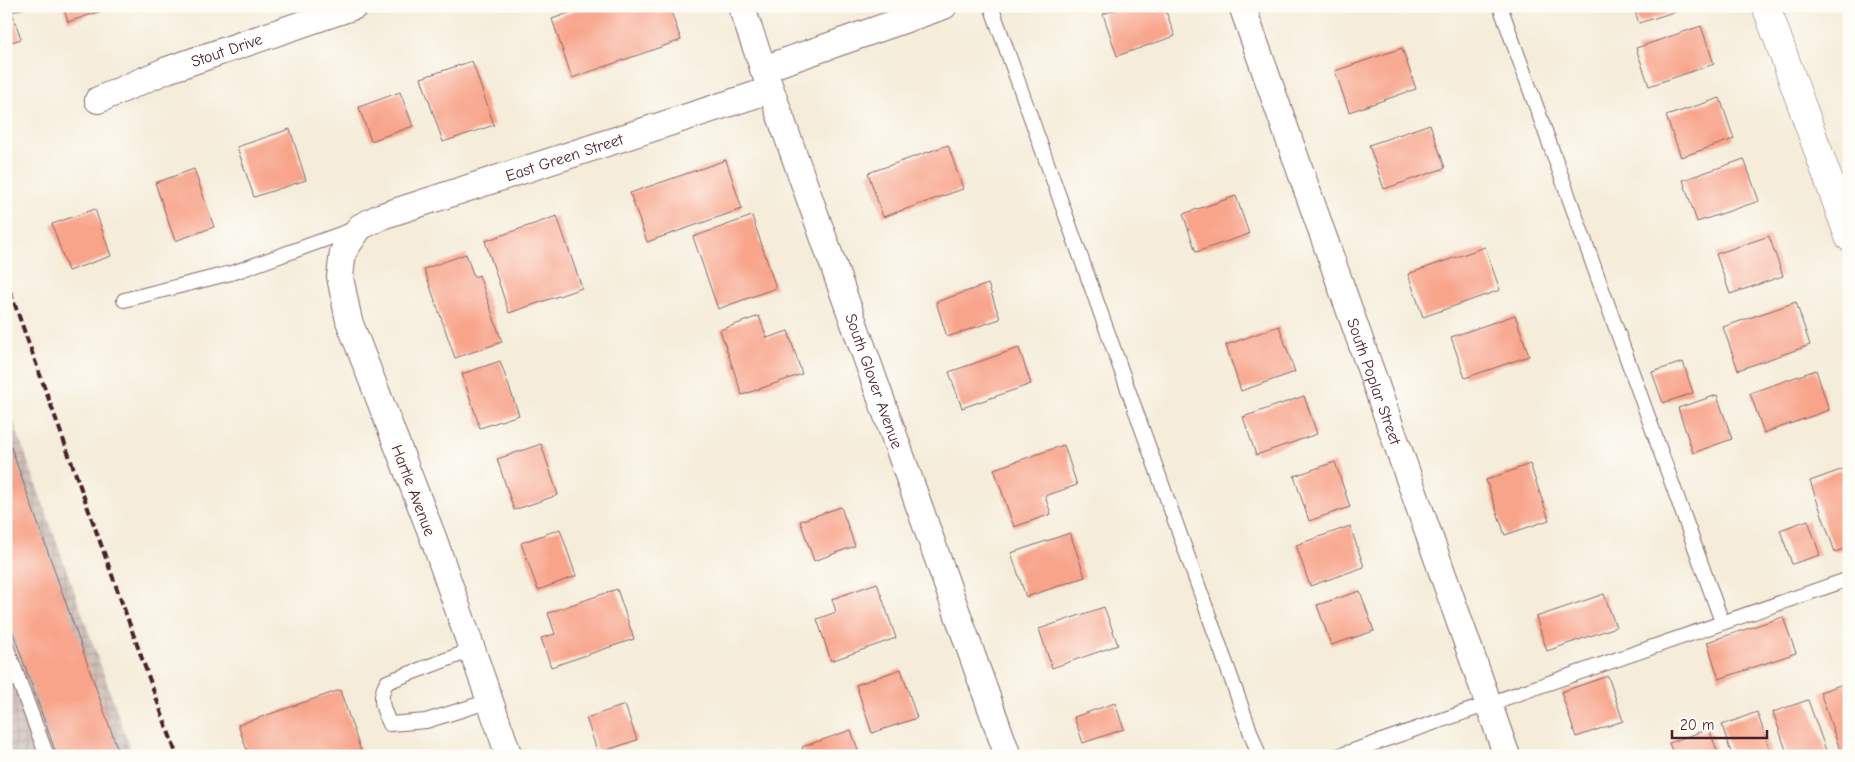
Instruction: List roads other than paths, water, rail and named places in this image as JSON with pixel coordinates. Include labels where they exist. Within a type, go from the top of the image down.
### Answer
[{"type":"street","name":"Stout Drive","points":[[98,100],[166,70],[355,6]]},
{"type":"street","name":"South Glover Avenue","points":[[741,6],[1008,756]]},
{"type":"street","name":"East Green Street","points":[[360,227],[382,216],[766,79],[944,6]]},
{"type":"street","name":"South Poplar Street","points":[[1242,6],[1487,704],[1507,756]]},
{"type":"street","points":[[1766,6],[1849,237]]},
{"type":"street","name":"Hartle Avenue","points":[[360,227],[343,252],[340,277],[349,321],[434,540],[508,756]]},
{"type":"lane","points":[[991,6],[1259,756]]},
{"type":"lane","points":[[1500,6],[1722,622]]},
{"type":"lane","points":[[124,300],[235,272],[360,227]]},
{"type":"lane","points":[[1338,756],[1849,579]]},
{"type":"lane","points":[[6,646],[47,756]]},
{"type":"lane","points":[[472,650],[387,682],[381,692],[384,712],[390,724],[426,721],[490,701]]},
{"type":"railway","points":[[6,280],[177,756]]}]
